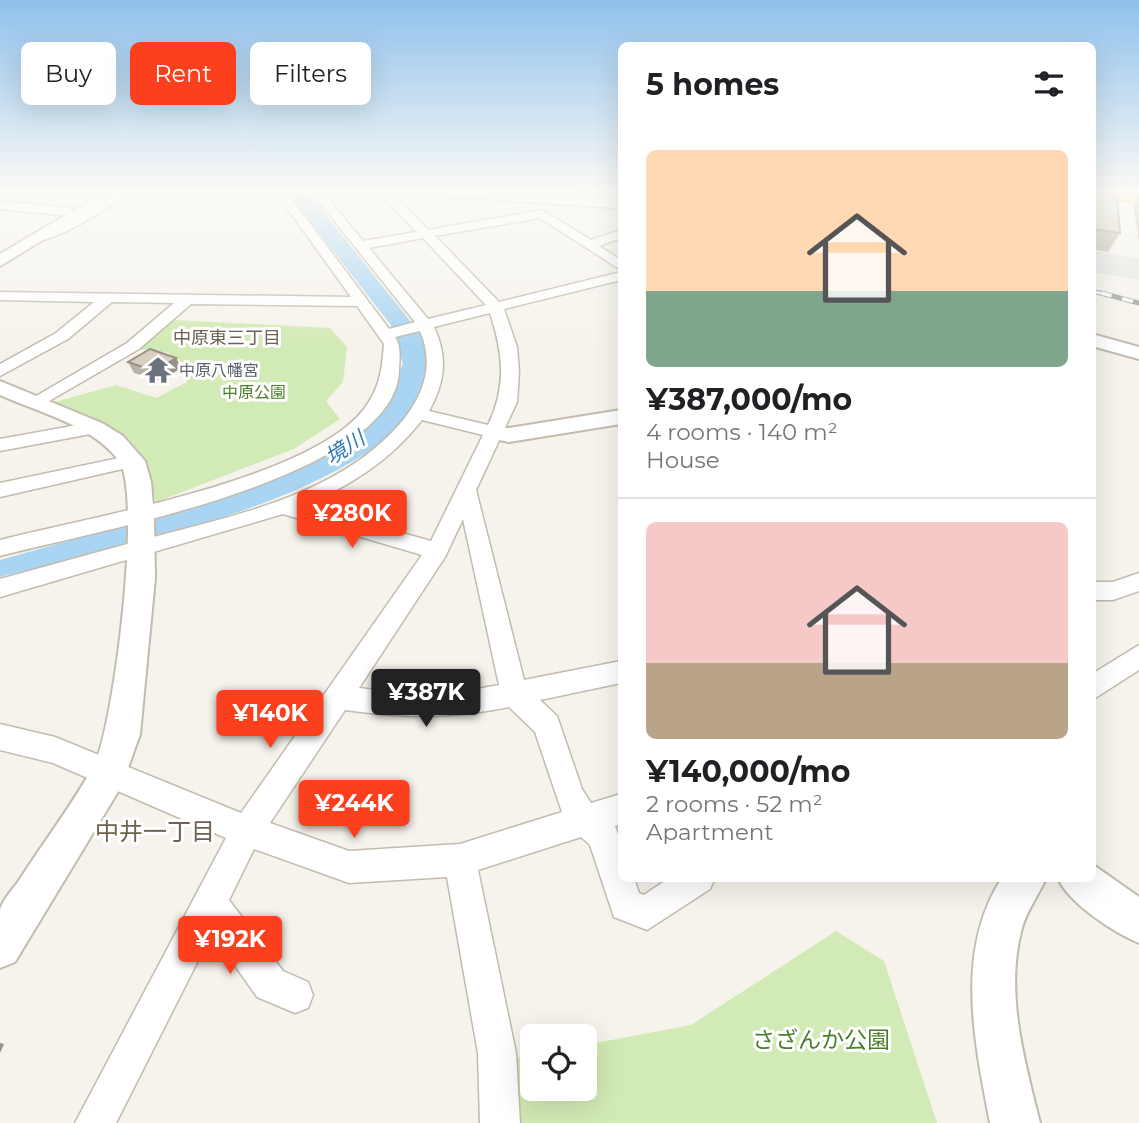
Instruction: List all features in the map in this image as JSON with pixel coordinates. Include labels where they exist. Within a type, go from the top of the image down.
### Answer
[{"type":"street","points":[[0,261],[33,241]]},
{"type":"street","points":[[0,588],[141,530],[188,502],[256,481],[316,455],[369,414],[392,373],[394,357],[389,333],[361,302],[317,241]]},
{"type":"street","points":[[0,548],[243,520],[284,505],[358,470],[404,431],[418,414],[437,374],[434,342],[359,241]]},
{"type":"street","points":[[362,245],[382,241]]},
{"type":"street","points":[[94,1123],[247,831],[437,551],[508,402],[511,372],[504,326],[495,307],[429,241]]},
{"type":"street","points":[[584,241],[618,263]]},
{"type":"street","points":[[590,245],[600,241]]},
{"type":"street","points":[[389,333],[618,277]]},
{"type":"street","points":[[0,296],[190,297],[361,302]]},
{"type":"street","points":[[0,371],[62,336],[109,297]]},
{"type":"street","points":[[37,403],[133,346],[190,297]]},
{"type":"street","points":[[1096,333],[1139,346]]},
{"type":"street","points":[[1096,341],[1139,353]]},
{"type":"street","points":[[0,387],[94,428],[115,441],[133,461],[141,530],[141,578],[123,734],[109,773],[0,947]]},
{"type":"street","points":[[418,414],[509,435],[618,417]]},
{"type":"street","points":[[0,445],[94,428]]},
{"type":"street","points":[[0,490],[133,461]]},
{"type":"street","points":[[467,491],[514,694],[547,725],[569,797],[583,818],[603,835],[618,881]]},
{"type":"street","points":[[284,505],[295,511],[437,551]]},
{"type":"street","points":[[1096,591],[1113,591],[1139,582]]},
{"type":"street","points":[[1096,685],[1139,656]]},
{"type":"street","points":[[336,697],[407,706],[471,703],[618,673]]},
{"type":"street","points":[[4,743],[55,750],[247,831],[349,867],[460,860],[618,809]]},
{"type":"street","points":[[460,860],[497,1053],[500,1123]]},
{"type":"street","points":[[618,882],[626,905],[647,914],[693,882]]},
{"type":"street","points":[[1015,1123],[996,1036],[995,975],[1000,928],[1011,896],[1023,882]]},
{"type":"street","points":[[1084,882],[1139,922]]},
{"type":"street","points":[[210,902],[270,984],[295,995]]},
{"type":"green space","name":"中原公園","points":[[175,320],[330,328],[347,347],[343,382],[326,401],[340,419],[294,449],[156,502],[144,461],[128,439],[93,417],[55,402],[116,385],[156,398],[187,382],[186,365],[168,353],[136,349]]},
{"type":"green space","name":"さざんか公園","points":[[836,931],[884,961],[937,1123],[503,1123],[497,1062],[520,1057],[520,1101],[597,1101],[597,1043],[691,1025]]},
{"type":"shaded area","points":[[1096,252],[1139,258],[1139,280],[1096,273]]},
{"type":"water","name":"境川","points":[[326,241],[347,241],[423,337],[431,367],[414,410],[373,448],[316,481],[248,509],[107,551],[0,577],[0,560],[237,494],[274,479],[385,401],[403,364],[391,325]]},
{"type":"building","points":[[150,349],[176,358],[154,371],[128,362]]},
{"type":"railway","points":[[1096,292],[1108,295]]},
{"type":"railway","points":[[1101,293],[1139,303]]},
{"type":"place","name":"中原八幡宮","points":[[158,370]]},
{"type":"district","name":"中原東三丁目","points":[[227,338]]},
{"type":"district","name":"中井一丁目","points":[[155,832]]}]
